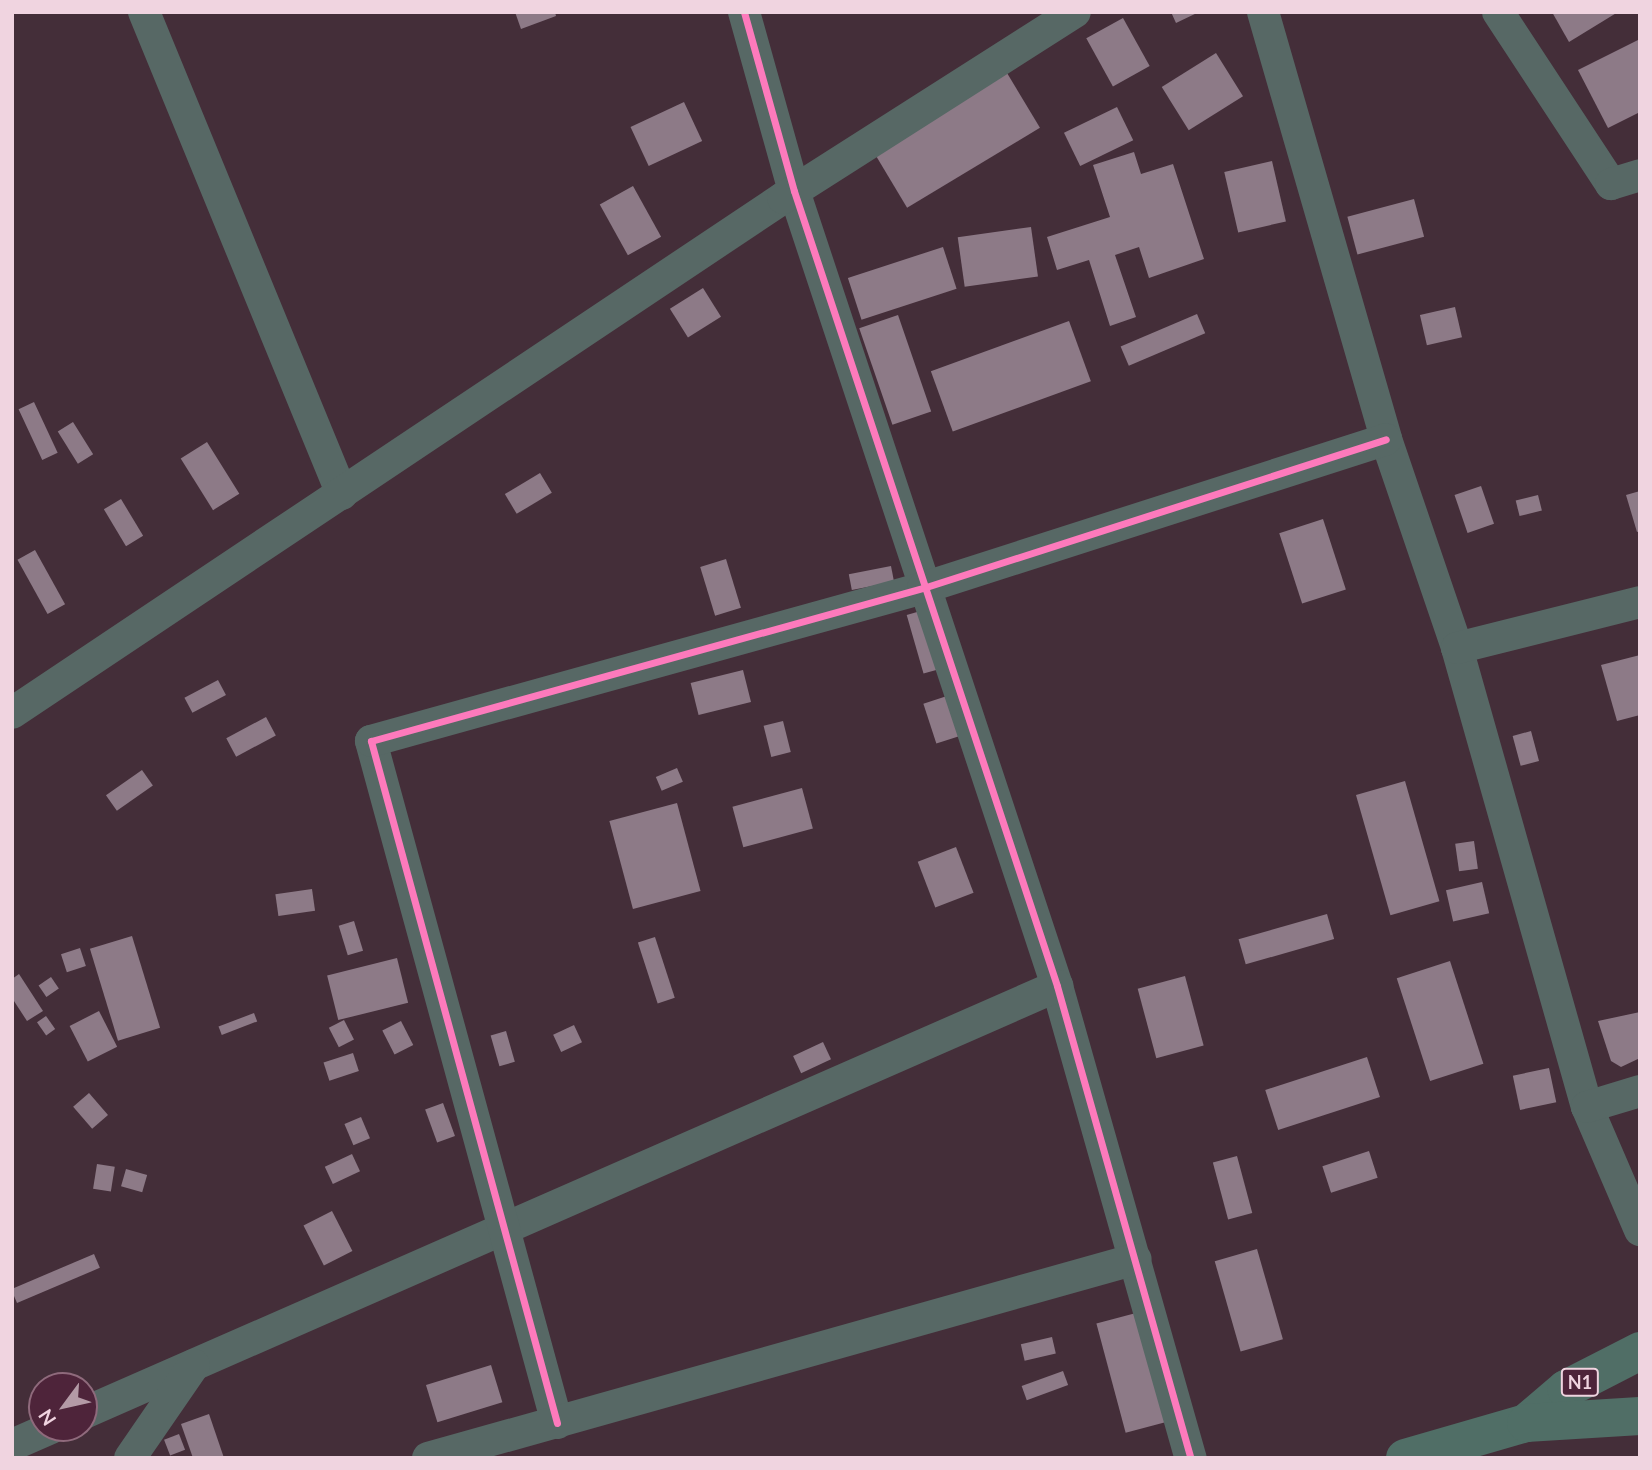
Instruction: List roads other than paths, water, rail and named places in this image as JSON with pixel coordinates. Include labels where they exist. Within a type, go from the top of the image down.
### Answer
[{"type":"highway","name":"N1","points":[[1527,1423],[1566,1390],[1640,1351]]},
{"type":"highway","name":"N1","points":[[1412,1457],[1527,1423],[1640,1416]]},
{"type":"street","points":[[144,12],[342,494]]},
{"type":"street","points":[[744,12],[794,191],[1056,986],[1191,1458]]},
{"type":"street","points":[[12,713],[794,191],[1075,12]]},
{"type":"street","points":[[1263,12],[1386,439],[1457,648],[1587,1107],[1640,1230]]},
{"type":"street","points":[[1498,12],[1611,184],[1640,175]]},
{"type":"street","points":[[558,1423],[371,741],[923,589],[1386,439]]},
{"type":"street","points":[[1457,648],[1640,602]]},
{"type":"street","points":[[98,1407],[1056,986]]},
{"type":"street","points":[[1587,1107],[1640,1091]]},
{"type":"street","points":[[428,1458],[1136,1259]]},
{"type":"street","points":[[130,1458],[194,1365]]}]
